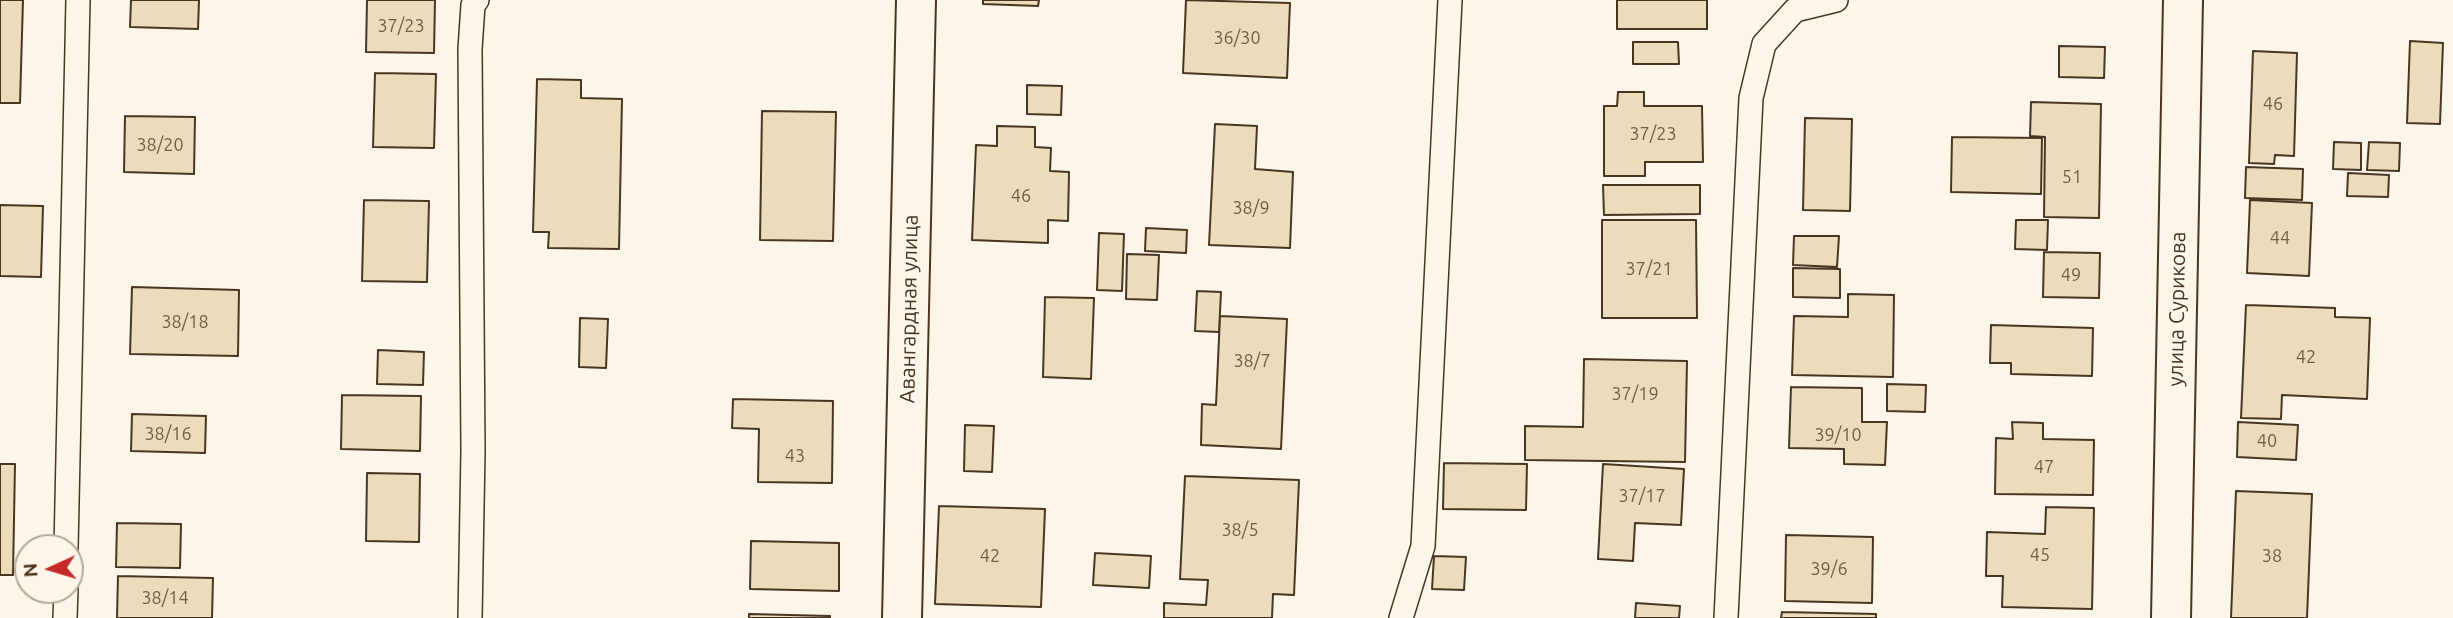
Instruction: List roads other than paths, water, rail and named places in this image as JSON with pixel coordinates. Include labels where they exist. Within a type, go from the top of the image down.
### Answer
[{"type":"street","name":"Авангардная улица","points":[[902,618],[916,0]]},
{"type":"street","name":"улица Сурикова","points":[[2171,618],[2183,0]]},
{"type":"lane","points":[[66,534],[78,0]]},
{"type":"lane","points":[[470,618],[473,451],[470,49],[473,5],[477,0]]},
{"type":"lane","points":[[1401,618],[1423,547],[1450,0]]},
{"type":"lane","points":[[1726,618],[1752,98],[1764,44],[1795,10],[1836,0]]}]
